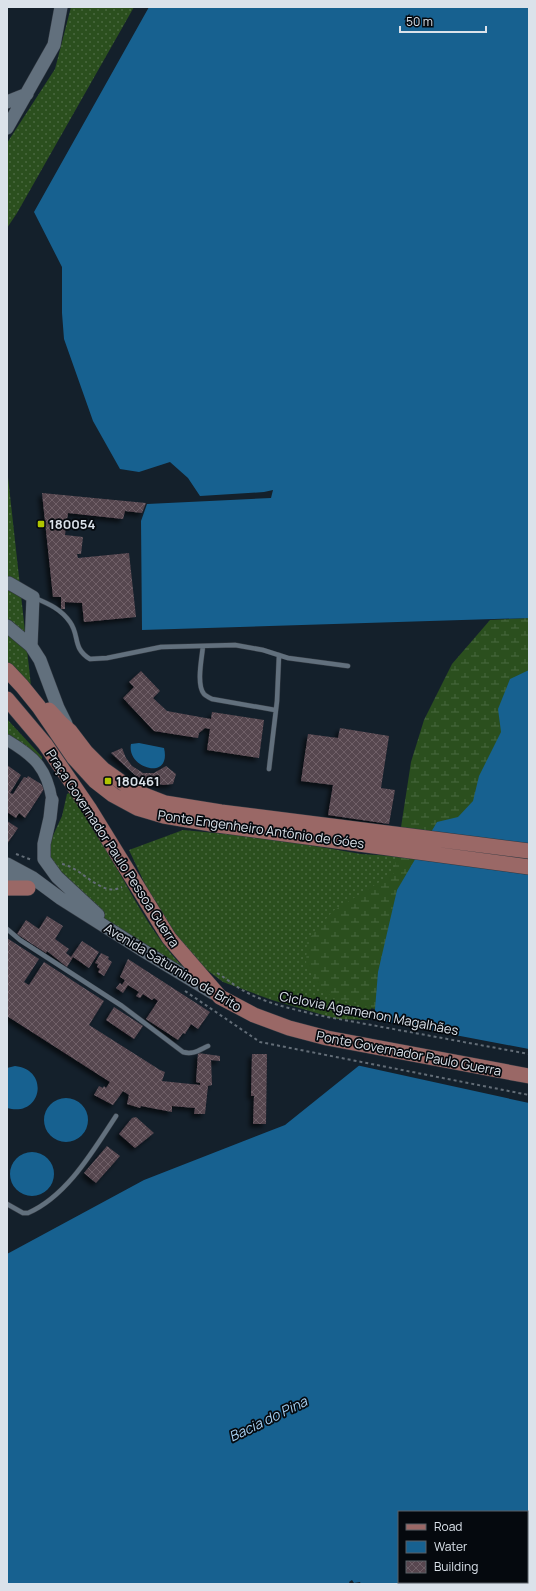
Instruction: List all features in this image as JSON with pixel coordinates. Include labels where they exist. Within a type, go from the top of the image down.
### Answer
[{"type":"main road","points":[[7,128],[54,45],[61,7]]},
{"type":"main road","points":[[7,102],[27,94]]},
{"type":"main road","points":[[7,584],[9,583],[33,597],[30,646]]},
{"type":"main road","points":[[7,626],[30,646],[40,660],[58,708],[70,731]]},
{"type":"main road","name":"Ponte Engenheiro Antônio de Góes","points":[[7,670],[39,707],[74,758],[95,781],[112,795],[137,808],[164,816],[217,825],[529,851]]},
{"type":"main road","name":"Ponte Engenheiro Antônio de Góes","points":[[22,686],[32,690],[70,731],[86,752],[103,769],[134,791],[165,803],[369,837],[529,867]]},
{"type":"main road","name":"Praça Governador Paulo Pessoa Guerra","points":[[7,700],[45,744],[89,808],[169,938],[220,997]]},
{"type":"main road","points":[[52,800],[50,818],[44,844],[46,862],[57,877],[122,936]]},
{"type":"main road","name":"Avenida Saturnino de Brito","points":[[10,859],[32,878],[60,898],[220,997],[254,1015],[289,1028]]},
{"type":"main road","name":"Avenida Saturnino de Brito","points":[[7,878],[28,888],[60,898]]},
{"type":"main road","points":[[7,888],[28,888]]},
{"type":"main road","name":"Ponte Governador Paulo Guerra","points":[[289,1028],[327,1038],[529,1076]]},
{"type":"street","points":[[7,740],[37,763],[45,773],[50,787],[52,800]]},
{"type":"lane","points":[[33,597],[56,607],[63,614],[71,623],[80,650],[90,659],[107,658],[161,647],[234,645],[263,650],[288,658],[348,666]]},
{"type":"lane","points":[[203,646],[200,688],[204,694],[212,699],[276,710]]},
{"type":"lane","points":[[268,769],[276,710],[279,655]]},
{"type":"lane","points":[[7,930],[122,1006],[183,1052],[188,1054],[194,1053],[208,1046]]},
{"type":"lane","points":[[7,1204],[23,1213],[28,1213],[57,1195],[86,1161],[116,1116]]},
{"type":"path","points":[[10,859],[19,855],[29,860],[68,865],[103,888],[112,891],[123,886]]},
{"type":"path","name":"Ciclovia Agamenon Magalhães","points":[[215,971],[245,992],[274,1004],[289,1008],[529,1054]]},
{"type":"path","points":[[275,1044],[529,1095]]},
{"type":"green space","points":[[71,7],[134,7],[7,228],[7,143],[55,69]]},
{"type":"green space","points":[[7,468],[31,686],[7,666]]},
{"type":"green space","points":[[529,618],[529,865],[366,1060],[375,1009],[333,998],[318,984],[306,966],[307,941],[333,911],[394,873],[411,762],[424,720],[452,664],[490,620]]},
{"type":"green space","points":[[7,719],[42,757],[42,761],[7,736]]},
{"type":"green space","points":[[69,793],[88,817],[131,894],[151,926],[173,956],[186,970],[109,922],[49,877],[50,842],[62,816],[67,794]]},
{"type":"green space","points":[[183,830],[269,838],[361,854],[409,857],[369,1020],[337,1019],[272,1000],[223,982],[199,964],[161,918],[129,850]]},
{"type":"water","points":[[149,7],[529,7],[529,618],[142,630],[141,521],[147,504],[271,498],[273,490],[264,492],[200,496],[188,478],[170,462],[139,472],[120,469],[93,421],[64,339],[62,313],[62,267],[34,212]]},
{"type":"water","name":"Bacia do Pina","points":[[529,670],[529,1584],[361,1584],[360,1582],[354,1583],[352,1580],[349,1582],[350,1584],[7,1584],[7,1254],[144,1180],[285,1125],[366,1060],[375,1009],[378,972],[397,890],[437,822],[458,817],[473,801],[479,776],[501,732],[498,709],[510,679]]},
{"type":"water","points":[[139,743],[164,748],[165,759],[162,765],[156,768],[149,768],[141,765],[135,760],[131,752],[131,744]]},
{"type":"water","points":[[15,1066],[26,1069],[34,1076],[37,1084],[37,1092],[34,1100],[28,1106],[19,1109],[7,1108],[7,1068]]},
{"type":"water","points":[[66,1098],[78,1102],[84,1108],[88,1120],[84,1132],[78,1138],[66,1142],[54,1138],[48,1132],[44,1120],[48,1108],[54,1102]]},
{"type":"water","points":[[32,1152],[44,1156],[50,1162],[54,1174],[50,1186],[44,1192],[32,1196],[20,1192],[14,1186],[10,1174],[14,1162],[20,1156]]},
{"type":"pier","points":[[371,1019],[529,1049],[529,1103],[356,1065],[365,1058]]},
{"type":"building","points":[[42,493],[146,503],[142,513],[125,511],[123,519],[68,513],[65,535],[83,537],[81,554],[77,554],[78,558],[129,553],[136,617],[84,622],[82,603],[65,602],[65,609],[61,609],[61,597],[53,597]]},
{"type":"building","points":[[141,671],[160,691],[153,698],[167,711],[211,719],[212,712],[264,720],[259,758],[207,750],[210,729],[205,728],[199,733],[198,738],[154,731],[123,698],[134,687],[129,682]]},
{"type":"building","points":[[340,728],[389,736],[381,788],[395,790],[389,824],[328,815],[333,785],[301,781],[308,734],[338,738]]},
{"type":"building","points":[[122,748],[126,758],[132,766],[143,773],[154,773],[166,766],[176,774],[173,784],[163,785],[147,781],[136,776],[111,753]]},
{"type":"building","points":[[7,765],[21,775],[10,793],[13,794],[24,777],[27,778],[28,776],[41,784],[44,789],[25,818],[19,813],[16,818],[7,812]]},
{"type":"building","points":[[7,821],[18,828],[7,844]]},
{"type":"building","points":[[47,916],[63,926],[55,939],[69,949],[66,953],[71,957],[82,941],[99,952],[89,968],[73,957],[67,967],[47,951],[46,953],[17,934],[26,920],[39,929]]},
{"type":"building","points":[[7,938],[39,959],[24,982],[29,985],[44,962],[104,1001],[89,1025],[165,1072],[162,1081],[200,1085],[200,1083],[196,1082],[198,1053],[220,1056],[220,1061],[211,1060],[212,1085],[208,1086],[205,1114],[194,1114],[195,1108],[172,1106],[172,1112],[141,1106],[140,1108],[127,1104],[129,1095],[123,1091],[113,1105],[94,1095],[99,1086],[103,1088],[104,1086],[106,1088],[110,1082],[7,1016]]},
{"type":"building","points":[[101,953],[109,957],[108,959],[112,962],[104,976],[98,972],[100,969],[97,967],[98,964],[95,963]]},
{"type":"building","points":[[128,959],[210,1012],[198,1029],[191,1024],[185,1034],[183,1033],[178,1040],[146,1019],[158,1001],[154,998],[152,1000],[143,994],[140,998],[136,996],[139,992],[128,985],[123,993],[116,988],[120,983],[122,985],[125,980],[120,977]]},
{"type":"building","points":[[114,1007],[143,1026],[134,1039],[106,1020]]},
{"type":"building","points":[[252,1054],[267,1054],[266,1124],[253,1124],[254,1096],[251,1096]]},
{"type":"building","points":[[136,1117],[154,1133],[135,1148],[119,1134],[132,1118]]},
{"type":"building","points":[[107,1146],[120,1156],[96,1183],[84,1173]]},
{"type":"place","name":"180054","points":[[41,524]]},
{"type":"place","name":"180461","points":[[108,781]]}]
